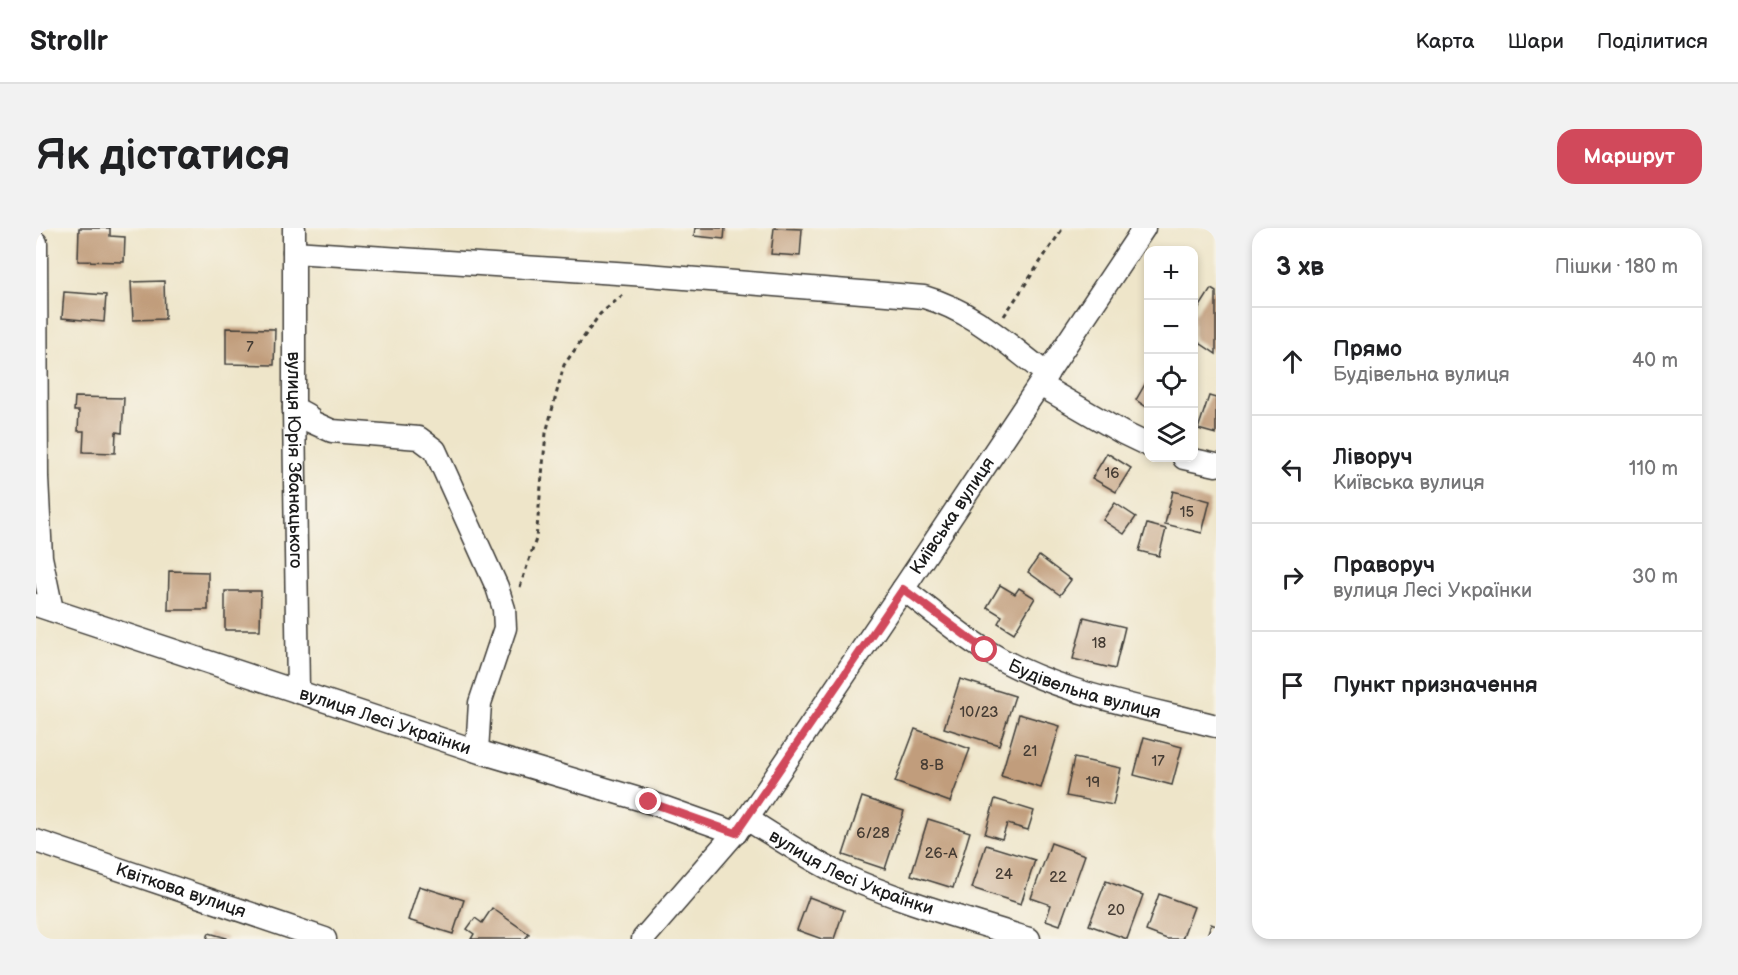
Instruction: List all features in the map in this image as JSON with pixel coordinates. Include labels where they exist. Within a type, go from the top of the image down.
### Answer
[{"type":"street","name":"вулиця Юрія Збанацького","points":[[294,228],[298,692]]},
{"type":"street","name":"Київська вулиця","points":[[643,939],[741,826],[903,589],[1144,228]]},
{"type":"street","points":[[36,243],[37,477],[44,608]]},
{"type":"street","points":[[294,252],[646,275],[924,297],[947,304],[968,315],[993,333],[1044,379],[1123,433],[1144,443]]},
{"type":"street","points":[[294,408],[307,415],[312,422],[332,431],[419,438],[435,450],[498,587],[504,609],[505,628],[480,703],[477,751]]},
{"type":"street","points":[[1198,461],[1216,465]]},
{"type":"street","name":"Будівельна вулиця","points":[[903,589],[985,650],[1025,670],[1067,688],[1216,726]]},
{"type":"street","name":"вулиця Лесі Українки","points":[[44,608],[477,751],[649,802],[741,826],[840,874],[899,899],[1029,939]]},
{"type":"street","name":"Квіткова вулиця","points":[[36,841],[325,939]]},
{"type":"path","points":[[993,333],[1063,228]]},
{"type":"path","points":[[517,595],[536,539],[546,433],[564,365],[600,314],[646,275]]},
{"type":"building","points":[[79,228],[110,228],[110,236],[125,237],[124,262],[78,261]]},
{"type":"building","points":[[695,228],[725,228],[724,239],[694,236]]},
{"type":"building","points":[[774,228],[802,229],[800,256],[771,254]]},
{"type":"building","points":[[164,281],[165,319],[133,320],[131,282]]},
{"type":"building","points":[[1211,289],[1216,292],[1216,354],[1198,342],[1198,310]]},
{"type":"building","points":[[64,292],[106,295],[104,322],[62,318]]},
{"type":"building","points":[[226,328],[275,329],[274,365],[226,364]]},
{"type":"building","points":[[1144,386],[1144,405],[1136,400]]},
{"type":"building","points":[[1209,396],[1216,398],[1216,434],[1198,429]]},
{"type":"building","points":[[75,397],[124,398],[122,433],[116,432],[115,453],[83,452],[84,431],[78,431],[79,411],[74,411]]},
{"type":"building","points":[[1107,453],[1131,468],[1116,492],[1092,478]]},
{"type":"building","points":[[1173,491],[1210,501],[1202,533],[1165,524]]},
{"type":"building","points":[[1115,503],[1136,517],[1124,534],[1103,520]]},
{"type":"building","points":[[1147,524],[1166,529],[1159,556],[1139,551]]},
{"type":"building","points":[[1039,556],[1071,580],[1060,595],[1028,572]]},
{"type":"building","points":[[169,571],[208,572],[208,610],[168,610]]},
{"type":"building","points":[[1000,585],[1015,594],[1019,588],[1035,598],[1014,633],[998,623],[1002,616],[987,607]]},
{"type":"building","points":[[225,591],[261,591],[260,630],[225,630]]},
{"type":"building","points":[[1084,617],[1125,627],[1115,669],[1073,659]]},
{"type":"building","points":[[960,679],[1015,696],[999,745],[944,728]]},
{"type":"building","points":[[1019,714],[1060,726],[1041,788],[1001,776]]},
{"type":"building","points":[[915,729],[970,749],[950,802],[895,782]]},
{"type":"building","points":[[1144,737],[1182,747],[1172,785],[1134,775]]},
{"type":"building","points":[[1074,758],[1121,768],[1113,805],[1066,796]]},
{"type":"building","points":[[862,797],[904,811],[885,869],[843,855]]},
{"type":"building","points":[[995,799],[1034,811],[1028,830],[1007,824],[1002,839],[985,834]]},
{"type":"building","points":[[928,819],[970,832],[953,888],[911,875]]},
{"type":"building","points":[[1051,843],[1085,855],[1060,925],[1046,920],[1051,905],[1031,898]]},
{"type":"building","points":[[986,845],[1035,860],[1021,904],[972,888]]},
{"type":"building","points":[[1106,881],[1143,895],[1127,939],[1089,925]]},
{"type":"building","points":[[419,886],[464,900],[453,934],[408,920]]},
{"type":"building","points":[[1159,894],[1194,907],[1182,939],[1167,939],[1146,931]]},
{"type":"building","points":[[809,897],[844,910],[834,939],[822,939],[797,930]]},
{"type":"building","points":[[492,908],[529,934],[525,939],[471,939],[474,934],[467,929],[475,918],[482,923]]},
{"type":"building","points":[[1211,924],[1216,926],[1216,939],[1206,939]]},
{"type":"building","points":[[209,933],[227,938],[227,939],[207,939]]},
{"type":"route","points":[[649,802],[736,833],[903,589],[985,650]]}]
